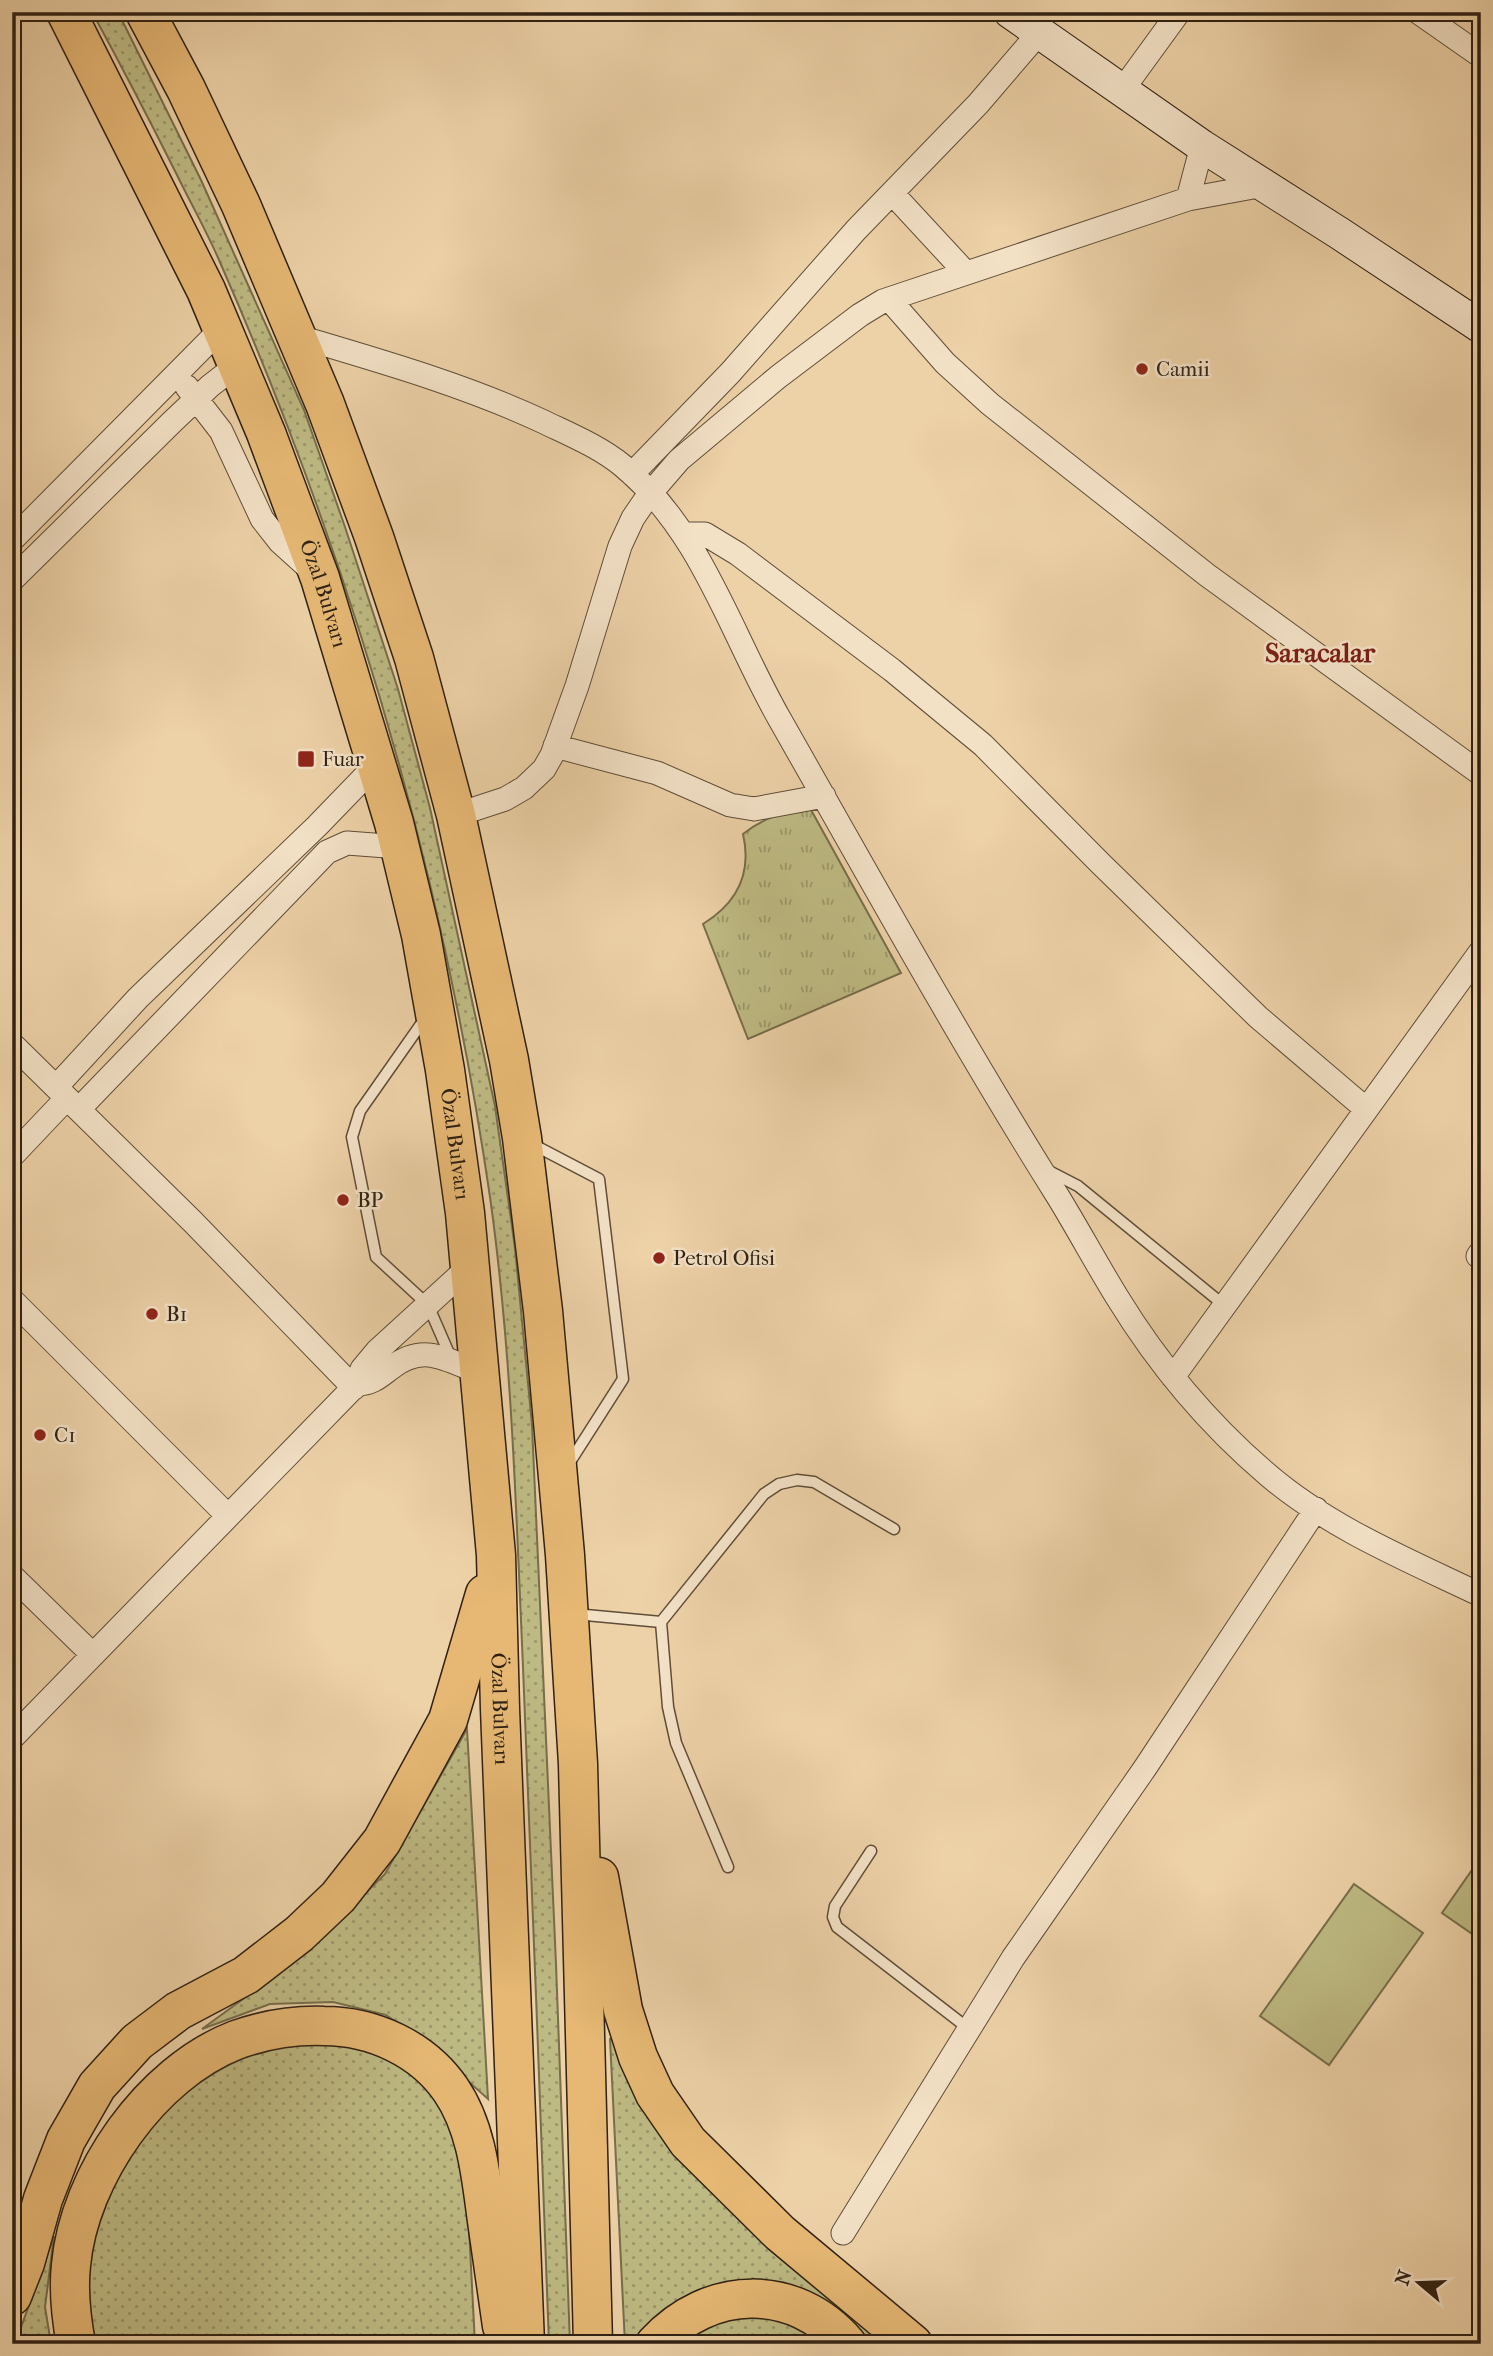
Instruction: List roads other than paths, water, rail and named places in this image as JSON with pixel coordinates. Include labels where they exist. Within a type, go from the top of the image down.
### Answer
[{"type":"highway","name":"Özal Bulvarı","points":[[66,12],[206,290],[266,433],[320,578],[400,848],[421,934],[463,1200],[470,1266],[465,1367],[496,1555],[524,2344]]},
{"type":"highway","points":[[145,12],[186,89],[241,205],[325,404],[374,537],[414,658],[456,814],[493,976],[522,1138],[543,1311],[565,1555],[578,1763],[593,2344]]},
{"type":"highway","points":[[12,2297],[47,2187],[66,2140],[97,2086],[136,2042],[178,2011],[246,1976],[299,1934],[338,1897],[382,1841],[448,1720],[496,1555]]},
{"type":"highway","points":[[578,1763],[623,2010],[638,2057],[656,2094],[688,2142],[780,2233],[913,2344]]},
{"type":"highway","points":[[76,2344],[69,2293],[71,2262],[78,2231],[95,2180],[108,2156],[132,2123],[152,2098],[172,2080],[211,2052],[235,2040],[264,2032],[313,2025],[369,2031],[396,2043],[419,2056],[437,2072],[452,2091],[479,2162],[505,2344]]},
{"type":"highway","points":[[656,2344],[667,2331],[690,2314],[713,2304],[757,2299],[782,2302],[804,2309],[824,2320],[847,2344]]},
{"type":"street","points":[[1010,12],[1202,146],[1481,327]]},
{"type":"street","points":[[1123,89],[1179,12]]},
{"type":"street","points":[[1418,12],[1481,56]]},
{"type":"street","points":[[632,474],[715,389],[892,193],[978,104],[1038,34]]},
{"type":"street","points":[[1188,199],[1202,146]]},
{"type":"street","points":[[456,814],[505,799],[524,788],[544,769],[555,746],[620,546],[633,518],[679,460],[778,377],[860,315],[889,299],[1188,199],[1264,185]]},
{"type":"street","points":[[892,193],[965,273]]},
{"type":"street","points":[[889,299],[945,363],[990,404],[1207,575],[1481,774]]},
{"type":"street","points":[[12,540],[222,328]]},
{"type":"street","points":[[296,336],[403,368],[517,410],[582,440],[632,474],[672,517],[710,577],[773,707],[961,1038],[1118,1299],[1173,1377],[1195,1405],[1272,1478],[1316,1509],[1377,1545],[1481,1595]]},
{"type":"street","points":[[12,580],[196,400],[237,365]]},
{"type":"street","points":[[178,372],[221,431],[262,519],[280,542],[320,578]]},
{"type":"street","points":[[683,534],[705,534],[738,554],[891,670],[984,745],[1239,1000],[1366,1109]]},
{"type":"street","points":[[555,746],[657,773],[730,805],[754,809],[824,796]]},
{"type":"street","points":[[67,1098],[138,998],[376,765]]},
{"type":"street","points":[[12,1156],[67,1098],[327,852],[346,843],[400,848]]},
{"type":"street","points":[[1173,1377],[1481,951]]},
{"type":"street","points":[[12,1044],[356,1386]]},
{"type":"street","points":[[12,1738],[356,1386],[362,1369],[470,1266]]},
{"type":"street","points":[[12,1300],[228,1516]]},
{"type":"street","points":[[356,1386],[370,1384],[400,1361],[421,1354],[433,1354],[465,1367]]},
{"type":"street","points":[[843,2233],[1019,1948],[1145,1768],[1316,1509]]},
{"type":"street","points":[[12,1576],[93,1655]]},
{"type":"lane","points":[[434,1006],[360,1111],[352,1137],[376,1257],[428,1305],[465,1367]]},
{"type":"lane","points":[[522,1138],[599,1179],[623,1379],[558,1478]]},
{"type":"lane","points":[[1039,1166],[1078,1186],[1224,1306]]},
{"type":"lane","points":[[729,1867],[676,1743],[668,1707],[662,1622],[764,1494],[779,1484],[797,1480],[814,1482],[894,1530]]},
{"type":"lane","points":[[567,1614],[662,1622]]},
{"type":"lane","points":[[870,1851],[835,1906],[833,1917],[838,1927],[969,2029]]},
{"type":"place","name":"Camii","points":[[1142,369]]},
{"type":"place","name":"Fuar","points":[[306,759]]},
{"type":"place","name":"BP","points":[[343,1200]]},
{"type":"place","name":"Petrol Ofisi","points":[[659,1258]]},
{"type":"place","name":"B1","points":[[152,1314]]},
{"type":"place","name":"C1","points":[[40,1435]]},
{"type":"district","name":"Saracalar","points":[[1320,652]]}]
